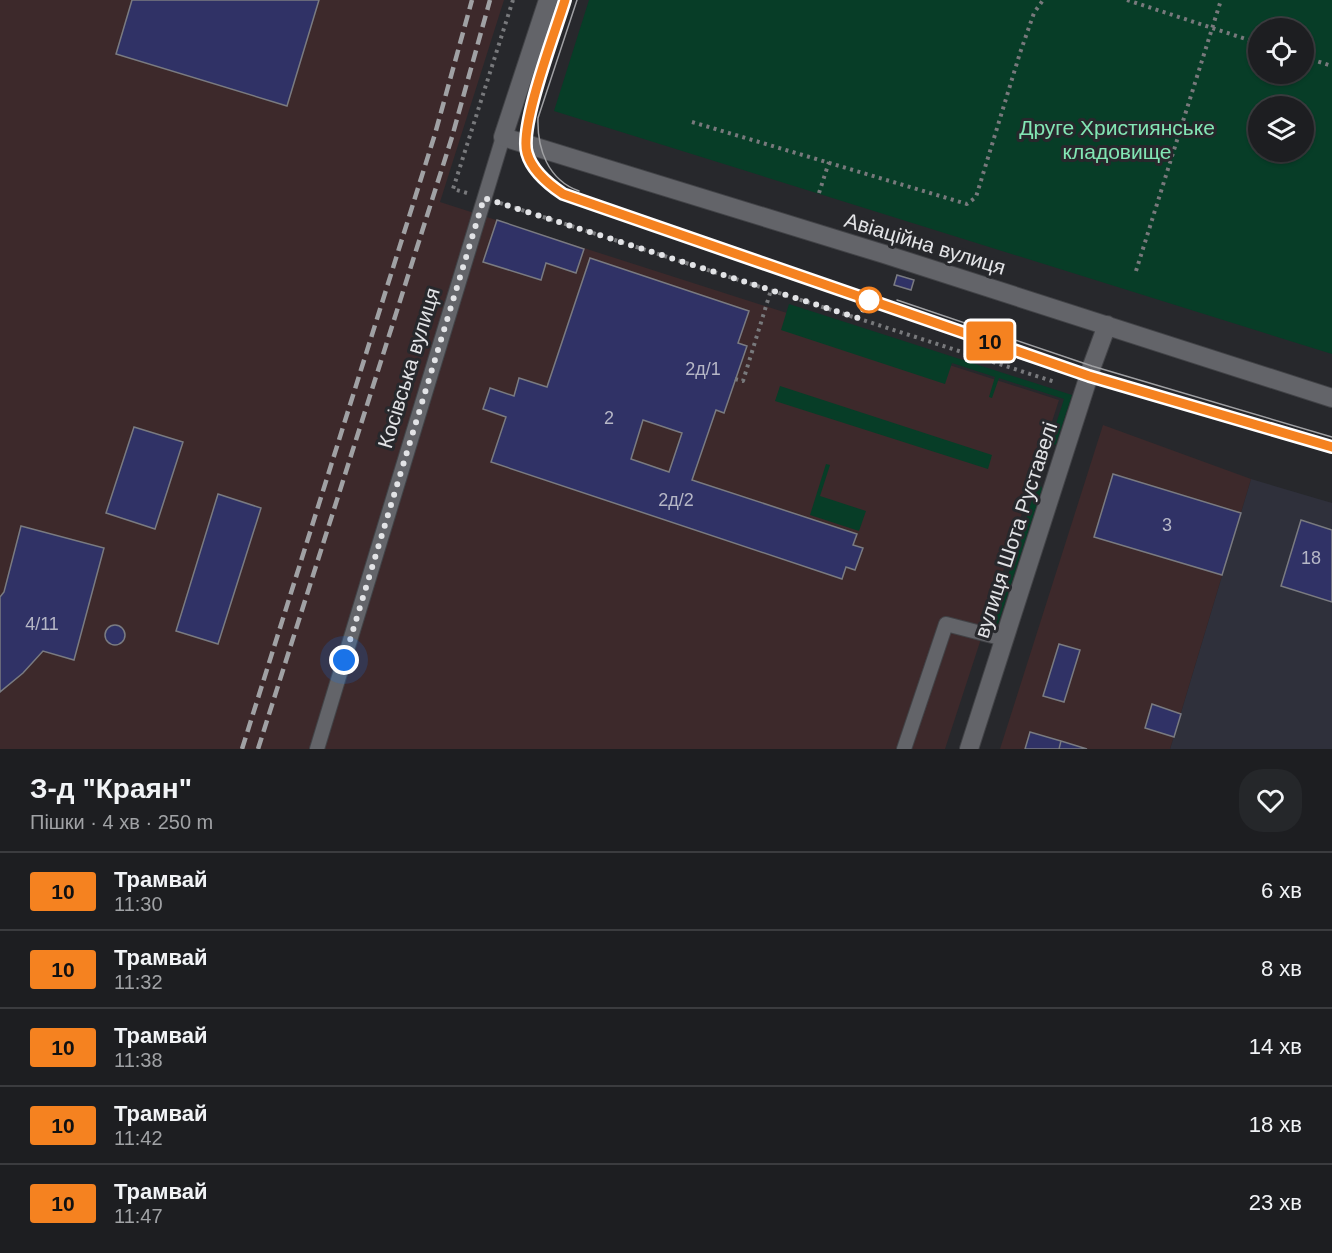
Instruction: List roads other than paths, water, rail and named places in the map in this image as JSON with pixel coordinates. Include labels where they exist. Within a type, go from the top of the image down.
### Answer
[{"type":"street","name":"Косівська вулиця","points":[[503,137],[548,0]]},
{"type":"street","name":"Авіаційна вулиця","points":[[503,137],[1107,325],[1332,398]]},
{"type":"street","name":"вулиця Шота Руставелі","points":[[969,749],[1107,325]]},
{"type":"lane","name":"Косівська вулиця","points":[[316,749],[503,137]]},
{"type":"lane","points":[[904,749],[946,624],[1004,639]]},
{"type":"tram line","points":[[565,0],[533,101],[526,140],[527,153],[533,166],[546,181],[563,194],[1089,376],[1332,447]]},
{"type":"tram line","name":"10","points":[[565,0],[538,85],[525,144],[527,155],[534,167],[550,185],[563,194],[1089,376],[1332,447]]},
{"type":"tram line","points":[[577,0],[538,118],[538,130],[542,152],[552,171],[568,186],[579,191]]},
{"type":"tram line","points":[[897,300],[1092,366],[1332,437]]},
{"type":"railway","points":[[242,749],[435,134],[472,0]]},
{"type":"railway","points":[[258,749],[452,137],[490,0]]},
{"type":"park label","name":"Друге Християнське кладовище","points":[[1117,140]]}]
